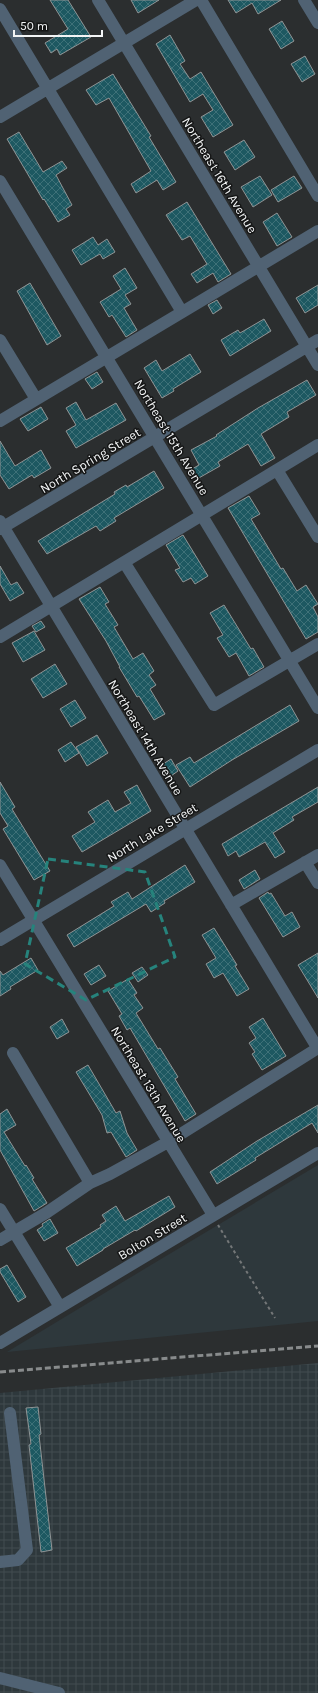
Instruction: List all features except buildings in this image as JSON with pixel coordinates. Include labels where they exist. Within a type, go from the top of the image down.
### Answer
[{"type":"street","name":"Northeast 16th Avenue","points":[[98,0],[318,365]]},
{"type":"street","points":[[0,117],[196,0]]},
{"type":"street","points":[[201,0],[318,196]]},
{"type":"street","points":[[304,0],[318,23]]},
{"type":"street","points":[[0,9],[182,312]]},
{"type":"street","name":"Northeast 15th Avenue","points":[[0,181],[156,437],[318,708]]},
{"type":"street","points":[[0,421],[106,356],[318,231]]},
{"type":"street","points":[[0,340],[36,400]]},
{"type":"street","name":"North Spring Street","points":[[1,526],[156,437],[318,340]]},
{"type":"street","points":[[0,636],[318,445]]},
{"type":"street","points":[[277,470],[318,537]]},
{"type":"street","name":"Northeast 14th Avenue","points":[[1,526],[318,1048]]},
{"type":"street","points":[[124,562],[214,704],[318,644]]},
{"type":"street","name":"North Lake Street","points":[[0,940],[185,828],[318,750]]},
{"type":"street","points":[[231,905],[318,855]]},
{"type":"street","points":[[305,862],[318,883]]},
{"type":"street","name":"Northeast 13th Avenue","points":[[0,865],[212,1215]]},
{"type":"street","points":[[0,1240],[46,1213],[90,1183],[110,1174],[168,1142],[318,1048]]},
{"type":"street","points":[[13,1053],[90,1183]]},
{"type":"street","name":"Bolton Street","points":[[0,1343],[318,1153]]},
{"type":"street","points":[[0,1209],[60,1307]]},
{"type":"street","points":[[0,1562],[18,1560],[27,1550],[10,1413]]},
{"type":"street","points":[[0,1678],[59,1693]]},
{"type":"path","points":[[212,1215],[275,1318]]},
{"type":"highlighted area","points":[[48,859],[145,872],[175,957],[86,1000],[25,964]]},
{"type":"shaded area","points":[[318,1165],[318,1321],[7,1352],[146,1268]]},
{"type":"shaded area","points":[[318,1363],[318,1693],[0,1693],[0,1393]]},
{"type":"railway","points":[[0,1372],[318,1346]]}]
